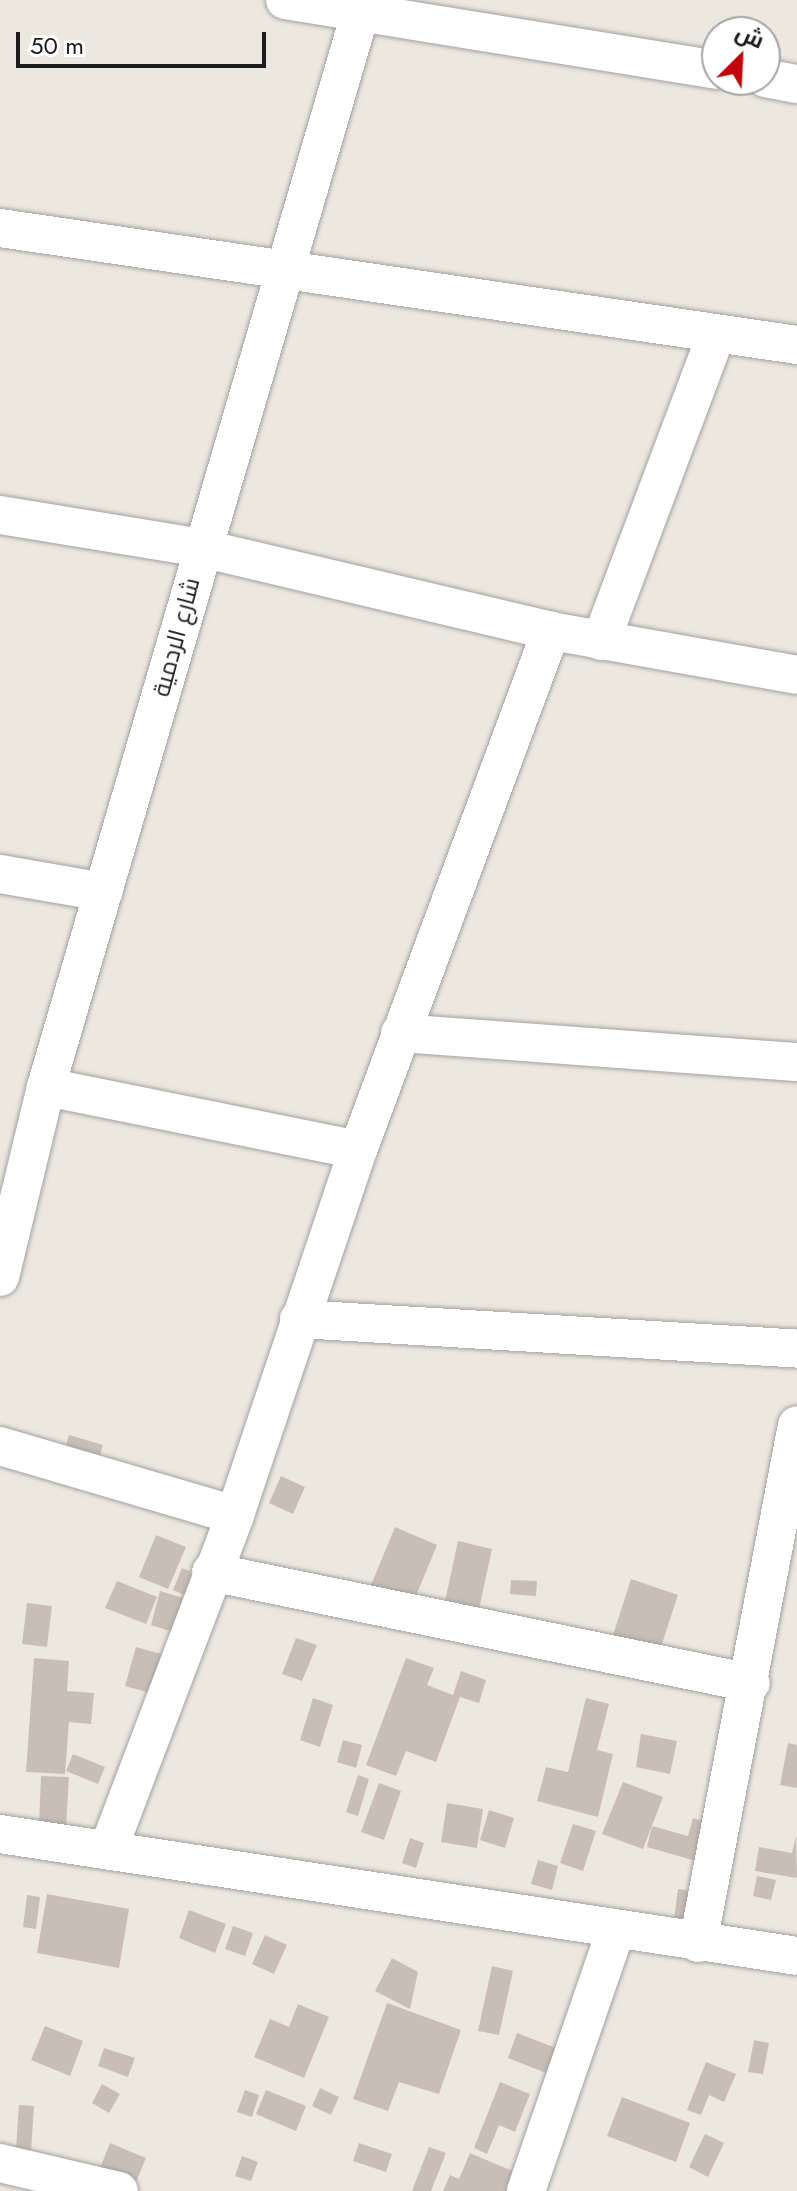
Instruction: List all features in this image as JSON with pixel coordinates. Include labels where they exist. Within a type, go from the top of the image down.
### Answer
[{"type":"street","points":[[285,0],[363,5],[701,67]]},
{"type":"street","name":"شارع الردمية","points":[[0,1277],[46,1087],[201,548],[287,271],[363,5]]},
{"type":"street","points":[[0,228],[797,345]]},
{"type":"street","points":[[601,641],[716,335]]},
{"type":"street","points":[[0,515],[201,548],[551,631],[797,675]]},
{"type":"street","points":[[108,1850],[235,1515],[358,1150],[551,631]]},
{"type":"street","points":[[0,874],[103,892]]},
{"type":"street","points":[[400,1033],[797,1062]]},
{"type":"street","points":[[46,1087],[358,1150]]},
{"type":"street","points":[[299,1319],[797,1349]]},
{"type":"street","points":[[698,1943],[751,1683],[797,1425]]},
{"type":"street","points":[[0,1446],[235,1515]]},
{"type":"street","points":[[211,1572],[751,1683]]},
{"type":"street","points":[[0,1834],[615,1932],[797,1956]]},
{"type":"street","points":[[526,2191],[615,1932]]},
{"type":"street","points":[[0,2163],[119,2191]]},
{"type":"building","points":[[69,1435],[103,1445],[93,1480],[59,1470]]},
{"type":"building","points":[[281,1476],[305,1487],[293,1514],[269,1503]]},
{"type":"building","points":[[395,1527],[437,1545],[413,1603],[371,1585]]},
{"type":"building","points":[[156,1535],[186,1547],[168,1589],[139,1577]]},
{"type":"building","points":[[458,1541],[492,1549],[476,1623],[442,1615]]},
{"type":"building","points":[[182,1568],[207,1578],[198,1601],[173,1590]]},
{"type":"building","points":[[631,1579],[678,1595],[660,1650],[613,1635]]},
{"type":"building","points":[[511,1580],[537,1581],[536,1596],[510,1594]]},
{"type":"building","points":[[117,1581],[157,1597],[146,1624],[105,1608]]},
{"type":"building","points":[[160,1591],[183,1598],[173,1632],[151,1625]]},
{"type":"building","points":[[27,1603],[52,1606],[47,1647],[22,1644]]},
{"type":"building","points":[[296,1638],[317,1645],[302,1681],[282,1674]]},
{"type":"building","points":[[136,1647],[172,1657],[161,1696],[125,1686]]},
{"type":"building","points":[[34,1658],[69,1661],[67,1691],[94,1693],[91,1724],[69,1722],[65,1774],[26,1772]]},
{"type":"building","points":[[406,1658],[434,1668],[427,1685],[453,1695],[461,1671],[486,1680],[479,1703],[460,1697],[436,1762],[406,1751],[396,1776],[366,1765]]},
{"type":"building","points":[[313,1698],[333,1705],[320,1747],[300,1740]]},
{"type":"building","points":[[586,1698],[609,1704],[597,1750],[613,1754],[598,1817],[537,1801],[546,1767],[568,1772]]},
{"type":"building","points":[[641,1734],[677,1741],[670,1774],[636,1767]]},
{"type":"building","points":[[343,1740],[362,1745],[356,1768],[337,1762]]},
{"type":"building","points":[[788,1743],[797,1745],[797,1788],[780,1785]]},
{"type":"building","points":[[73,1754],[105,1767],[98,1784],[66,1771]]},
{"type":"building","points":[[358,1775],[369,1779],[358,1816],[346,1812]]},
{"type":"building","points":[[41,1776],[69,1777],[66,1827],[39,1825]]},
{"type":"building","points":[[623,1782],[663,1797],[643,1849],[602,1834]]},
{"type":"building","points":[[379,1783],[401,1791],[384,1840],[361,1832]]},
{"type":"building","points":[[447,1803],[483,1809],[477,1848],[441,1842]]},
{"type":"building","points":[[489,1810],[514,1818],[505,1848],[480,1840]]},
{"type":"building","points":[[693,1818],[717,1825],[706,1864],[647,1847],[652,1826],[688,1836]]},
{"type":"building","points":[[573,1824],[596,1831],[583,1871],[560,1863]]},
{"type":"building","points":[[796,1836],[797,1878],[755,1871],[759,1847],[792,1853]]},
{"type":"building","points":[[410,1838],[424,1843],[416,1868],[402,1863]]},
{"type":"building","points":[[538,1860],[558,1866],[552,1890],[531,1884]]},
{"type":"building","points":[[757,1876],[776,1880],[771,1900],[753,1896]]},
{"type":"building","points":[[678,1889],[700,1892],[695,1930],[673,1927]]},
{"type":"building","points":[[47,1894],[129,1909],[119,1968],[37,1953]]},
{"type":"building","points":[[27,1895],[40,1897],[36,1929],[23,1927]]},
{"type":"building","points":[[189,1910],[226,1924],[215,1953],[179,1938]]},
{"type":"building","points":[[233,1926],[253,1933],[245,1956],[225,1949]]},
{"type":"building","points":[[265,1935],[287,1945],[274,1974],[252,1964]]},
{"type":"building","points":[[392,1958],[418,1972],[410,2009],[375,1991]]},
{"type":"building","points":[[492,1966],[513,1971],[499,2035],[478,2031]]},
{"type":"building","points":[[387,2003],[461,2030],[439,2094],[399,2082],[388,2111],[353,2099]]},
{"type":"building","points":[[298,2004],[329,2017],[304,2078],[254,2057],[270,2019],[289,2027]]},
{"type":"building","points":[[45,2026],[83,2041],[70,2076],[31,2060]]},
{"type":"building","points":[[517,2033],[574,2055],[564,2080],[508,2058]]},
{"type":"building","points":[[754,2040],[769,2043],[763,2074],[748,2072]]},
{"type":"building","points":[[104,2048],[135,2058],[128,2077],[98,2066]]},
{"type":"building","points":[[706,2062],[736,2074],[724,2102],[709,2095],[701,2115],[687,2110]]},
{"type":"building","points":[[500,2082],[530,2094],[515,2132],[499,2125],[487,2154],[474,2148]]},
{"type":"building","points":[[102,2084],[120,2094],[109,2113],[92,2103]]},
{"type":"building","points":[[320,2088],[339,2097],[331,2115],[312,2106]]},
{"type":"building","points":[[245,2090],[259,2095],[252,2117],[237,2112]]},
{"type":"building","points":[[266,2090],[306,2106],[296,2131],[256,2114]]},
{"type":"building","points":[[622,2097],[690,2123],[676,2162],[607,2136]]},
{"type":"building","points":[[19,2105],[34,2106],[31,2151],[16,2149]]},
{"type":"building","points":[[705,2134],[724,2143],[708,2177],[689,2167]]},
{"type":"building","points":[[110,2143],[146,2158],[134,2187],[98,2173]]},
{"type":"building","points":[[359,2143],[392,2154],[386,2172],[353,2161]]},
{"type":"building","points":[[429,2147],[446,2153],[431,2191],[412,2191]]},
{"type":"building","points":[[470,2153],[515,2172],[507,2191],[443,2191],[450,2175],[459,2179]]},
{"type":"building","points":[[242,2156],[258,2162],[251,2181],[235,2176]]}]
